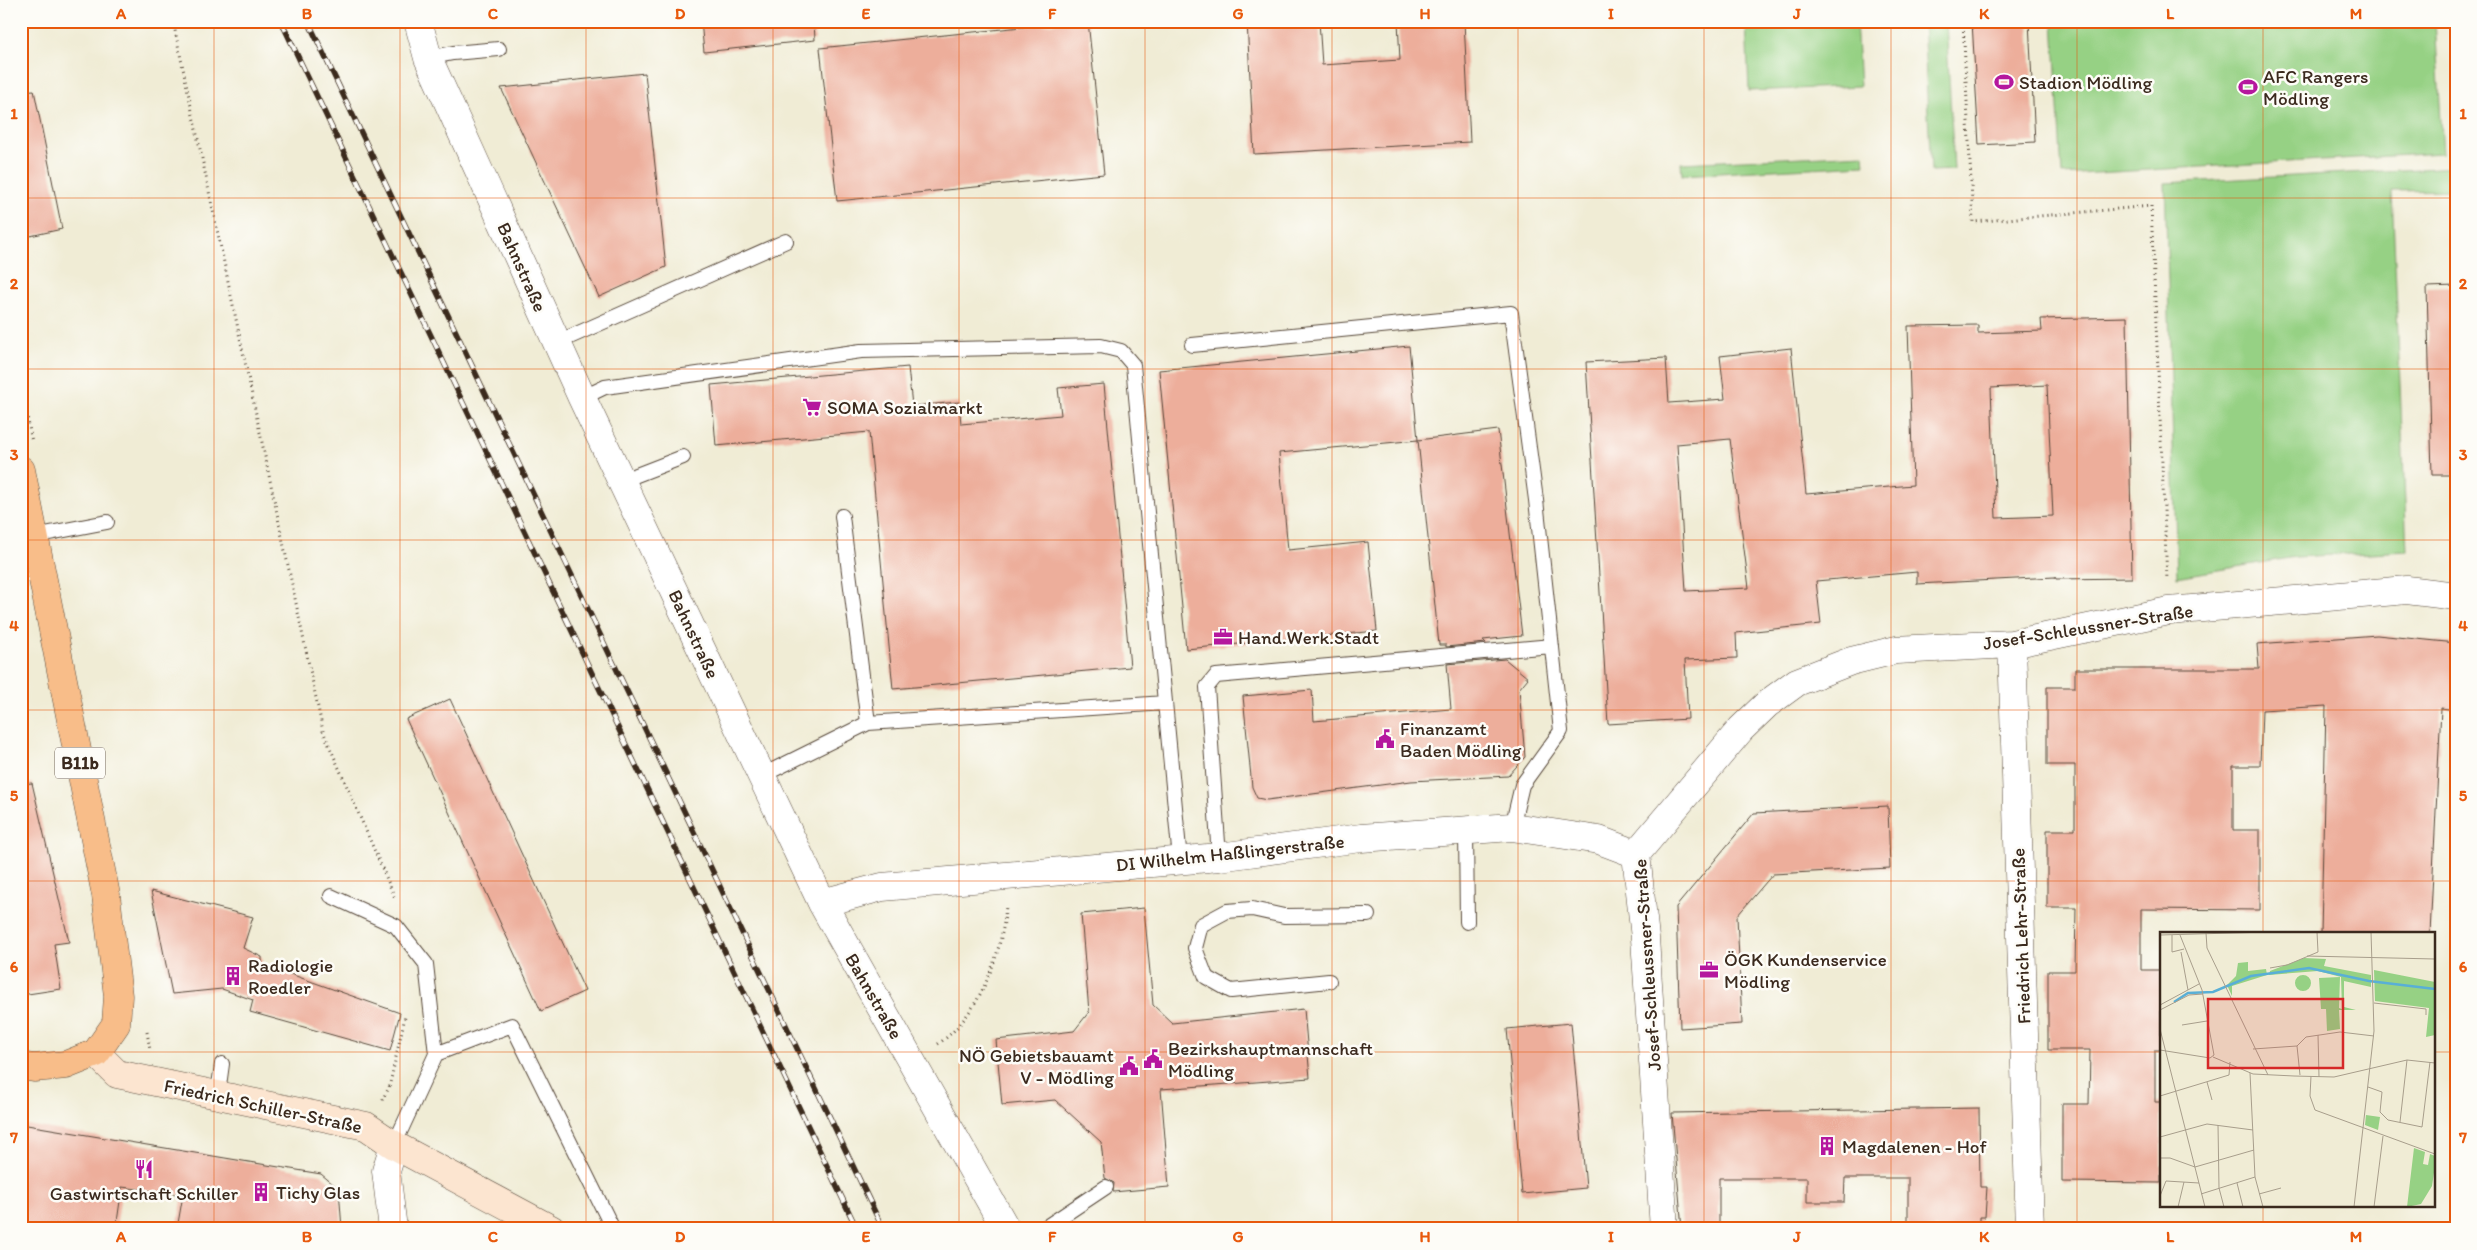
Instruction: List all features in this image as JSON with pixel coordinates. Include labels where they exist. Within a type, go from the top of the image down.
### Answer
[{"type":"main road","name":"B11b","points":[[21,470],[106,895],[118,996],[116,1024],[96,1053]]},
{"type":"main road","points":[[21,1066],[34,1068],[66,1065],[96,1053]]},
{"type":"street","name":"Bahnstraße","points":[[418,21],[428,58],[556,343],[822,904],[1006,1229]]},
{"type":"street","name":"Josef-Schleussner-Straße","points":[[1664,1229],[1645,938],[1636,854],[1741,729],[1767,704],[1797,682],[1851,661],[1896,650],[2012,644],[2169,611],[2407,590],[2456,596]]},
{"type":"street","name":"Friedrich Lehr-Straße","points":[[2012,644],[2030,1229]]},
{"type":"street","name":"DI Wilhelm Haßlingerstraße","points":[[822,904],[882,887],[1219,857],[1361,838],[1512,827],[1599,840],[1636,854]]},
{"type":"street","name":"Friedrich Schiller-Straße","points":[[96,1053],[117,1074],[218,1093],[366,1126],[394,1145],[551,1229]]},
{"type":"street","points":[[393,1229],[386,1171],[394,1145]]},
{"type":"lane","points":[[428,58],[453,53],[499,49]]},
{"type":"lane","points":[[556,343],[786,242]]},
{"type":"lane","points":[[1192,344],[1511,313],[1561,731],[1522,785],[1512,827]]},
{"type":"lane","points":[[582,398],[605,386],[862,351],[1101,346],[1122,351],[1133,365],[1180,860]]},
{"type":"lane","points":[[621,481],[683,456]]},
{"type":"lane","points":[[842,516],[868,722]]},
{"type":"lane","points":[[34,536],[107,522]]},
{"type":"lane","points":[[1219,857],[1207,687],[1216,676],[1552,646]]},
{"type":"lane","points":[[761,776],[868,722],[1165,703]]},
{"type":"lane","points":[[1466,830],[1467,922]]},
{"type":"lane","points":[[331,896],[396,926],[426,964],[436,1054],[394,1145]]},
{"type":"lane","points":[[1329,981],[1232,991],[1206,977],[1195,948],[1201,925],[1227,911],[1252,909],[1284,916],[1368,915]]},
{"type":"lane","points":[[436,1054],[512,1025],[613,1229]]},
{"type":"lane","points":[[218,1093],[222,1064]]},
{"type":"lane","points":[[1043,1229],[1106,1187]]},
{"type":"path","points":[[173,21],[323,731],[395,897],[396,926]]},
{"type":"path","points":[[1963,21],[1973,222],[2151,206],[2169,611]]},
{"type":"path","points":[[912,1062],[952,1034],[983,991],[1005,913],[1008,876]]},
{"type":"path","points":[[366,1126],[389,1088],[406,1013]]},
{"type":"green space","points":[[1746,21],[1856,21],[1860,86],[1749,91]]},
{"type":"green space","points":[[1923,21],[1946,21],[1954,170],[1931,171]]},
{"type":"green space","name":"AFC Rangers Mödling","points":[[2053,21],[2435,21],[2443,153],[2062,175]]},
{"type":"green space","points":[[1864,154],[1865,165],[1682,175],[1681,163]]},
{"type":"green space","points":[[2456,167],[2456,190],[2392,191],[2407,551],[2295,557],[2177,577],[2165,183]]},
{"type":"building","points":[[701,21],[814,21],[815,40],[704,52]]},
{"type":"building","points":[[1088,21],[1104,174],[837,201],[820,48]]},
{"type":"building","points":[[1247,21],[1319,21],[1322,65],[1400,60],[1398,21],[1464,21],[1470,142],[1254,154]]},
{"type":"building","name":"Stadion Mödling","points":[[1972,21],[2029,21],[2035,142],[1979,145]]},
{"type":"building","points":[[645,73],[666,267],[599,297],[501,88]]},
{"type":"building","points":[[34,90],[62,229],[21,238],[21,91]]},
{"type":"building","points":[[2456,286],[2456,475],[2432,475],[2427,287]]},
{"type":"building","points":[[2127,317],[2132,578],[2056,579],[2055,577],[1917,584],[1917,572],[1816,581],[1821,624],[1736,633],[1737,658],[1685,660],[1688,719],[1608,724],[1586,362],[1666,358],[1669,403],[1725,399],[1720,356],[1791,348],[1806,494],[1913,485],[1908,326],[1978,325],[1978,333],[2042,331],[2041,319]],"holes":[[[2047,385],[2053,516],[1996,518],[1991,388]],[[1730,439],[1749,588],[1686,591],[1677,444]]]},
{"type":"building","points":[[1409,346],[1418,440],[1279,453],[1288,550],[1368,542],[1377,631],[1186,649],[1159,370]]},
{"type":"building","points":[[908,367],[912,406],[959,402],[961,424],[1061,415],[1058,388],[1104,384],[1130,667],[893,689],[869,432],[716,446],[711,385]]},
{"type":"building","points":[[1498,430],[1522,636],[1483,640],[1486,643],[1446,647],[1446,645],[1439,645],[1418,440]]},
{"type":"building","points":[[2377,635],[2456,643],[2456,710],[2441,708],[2430,932],[2321,932],[2326,706],[2262,710],[2260,766],[2233,766],[2233,830],[2260,830],[2260,910],[2141,909],[2141,970],[2160,970],[2160,1050],[2155,1050],[2155,1102],[2160,1102],[2160,1183],[2062,1182],[2062,1104],[2089,1104],[2090,1050],[2048,1050],[2048,971],[2075,971],[2076,908],[2047,908],[2047,830],[2075,830],[2075,765],[2047,765],[2047,687],[2075,687],[2075,669],[2259,669],[2257,644]]},
{"type":"building","name":"Finanzamt Baden Mödling","points":[[1505,659],[1528,678],[1519,689],[1525,757],[1508,776],[1411,781],[1267,800],[1257,798],[1252,787],[1243,696],[1312,690],[1314,721],[1451,709],[1447,664]]},
{"type":"building","points":[[450,699],[585,991],[541,1011],[406,719]]},
{"type":"building","points":[[32,783],[69,942],[54,944],[61,989],[21,995],[21,784]]},
{"type":"building","name":"ÖGK Kundenservice Mödling","points":[[1888,806],[1890,868],[1773,874],[1737,916],[1742,1024],[1680,1028],[1676,907],[1754,813]]},
{"type":"building","name":"Radiologie Roedler","points":[[151,891],[253,917],[243,948],[262,957],[262,964],[400,1013],[390,1051],[250,1012],[253,1000],[222,989],[172,994]]},
{"type":"building","name":"Bezirkshauptmannschaft Mödling","points":[[1144,908],[1153,1005],[1172,1023],[1304,1009],[1310,1078],[1161,1089],[1169,1187],[1113,1192],[1114,1183],[1105,1178],[1101,1142],[1055,1100],[1002,1105],[996,1040],[1074,1031],[1089,1012],[1081,914]]},
{"type":"building","points":[[1571,1023],[1586,1188],[1522,1194],[1507,1029]]},
{"type":"building","name":"Magdalenen - Hof","points":[[1979,1108],[1980,1187],[1987,1187],[1985,1217],[1980,1217],[1980,1229],[1908,1229],[1908,1178],[1845,1178],[1844,1202],[1807,1202],[1807,1178],[1719,1178],[1719,1229],[1682,1229],[1672,1113]]},
{"type":"building","points":[[21,1124],[321,1174],[339,1189],[342,1229],[177,1229],[183,1195],[122,1187],[116,1229],[21,1229]]},
{"type":"railway","points":[[281,21],[857,1229]]},
{"type":"railway","points":[[308,21],[883,1229]]},
{"type":"place","name":"Stadion Mödling","points":[[2004,82]]},
{"type":"place","name":"AFC Rangers Mödling","points":[[2248,87]]},
{"type":"place","name":"SOMA Sozialmarkt","points":[[812,407]]},
{"type":"place","name":"Hand.Werk.Stadt","points":[[1223,637]]},
{"type":"place","name":"Finanzamt Baden Mödling","points":[[1385,739]]},
{"type":"place","name":"ÖGK Kundenservice Mödling","points":[[1709,970]]},
{"type":"place","name":"Radiologie Roedler","points":[[233,976]]},
{"type":"place","name":"Bezirkshauptmannschaft Mödling","points":[[1153,1059]]},
{"type":"place","name":"NÖ Gebietsbauamt V - Mödling","points":[[1129,1066]]},
{"type":"place","name":"Magdalenen - Hof","points":[[1827,1146]]},
{"type":"place","name":"Gastwirtschaft Schiller","points":[[144,1169]]},
{"type":"place","name":"Tichy Glas","points":[[261,1192]]}]
